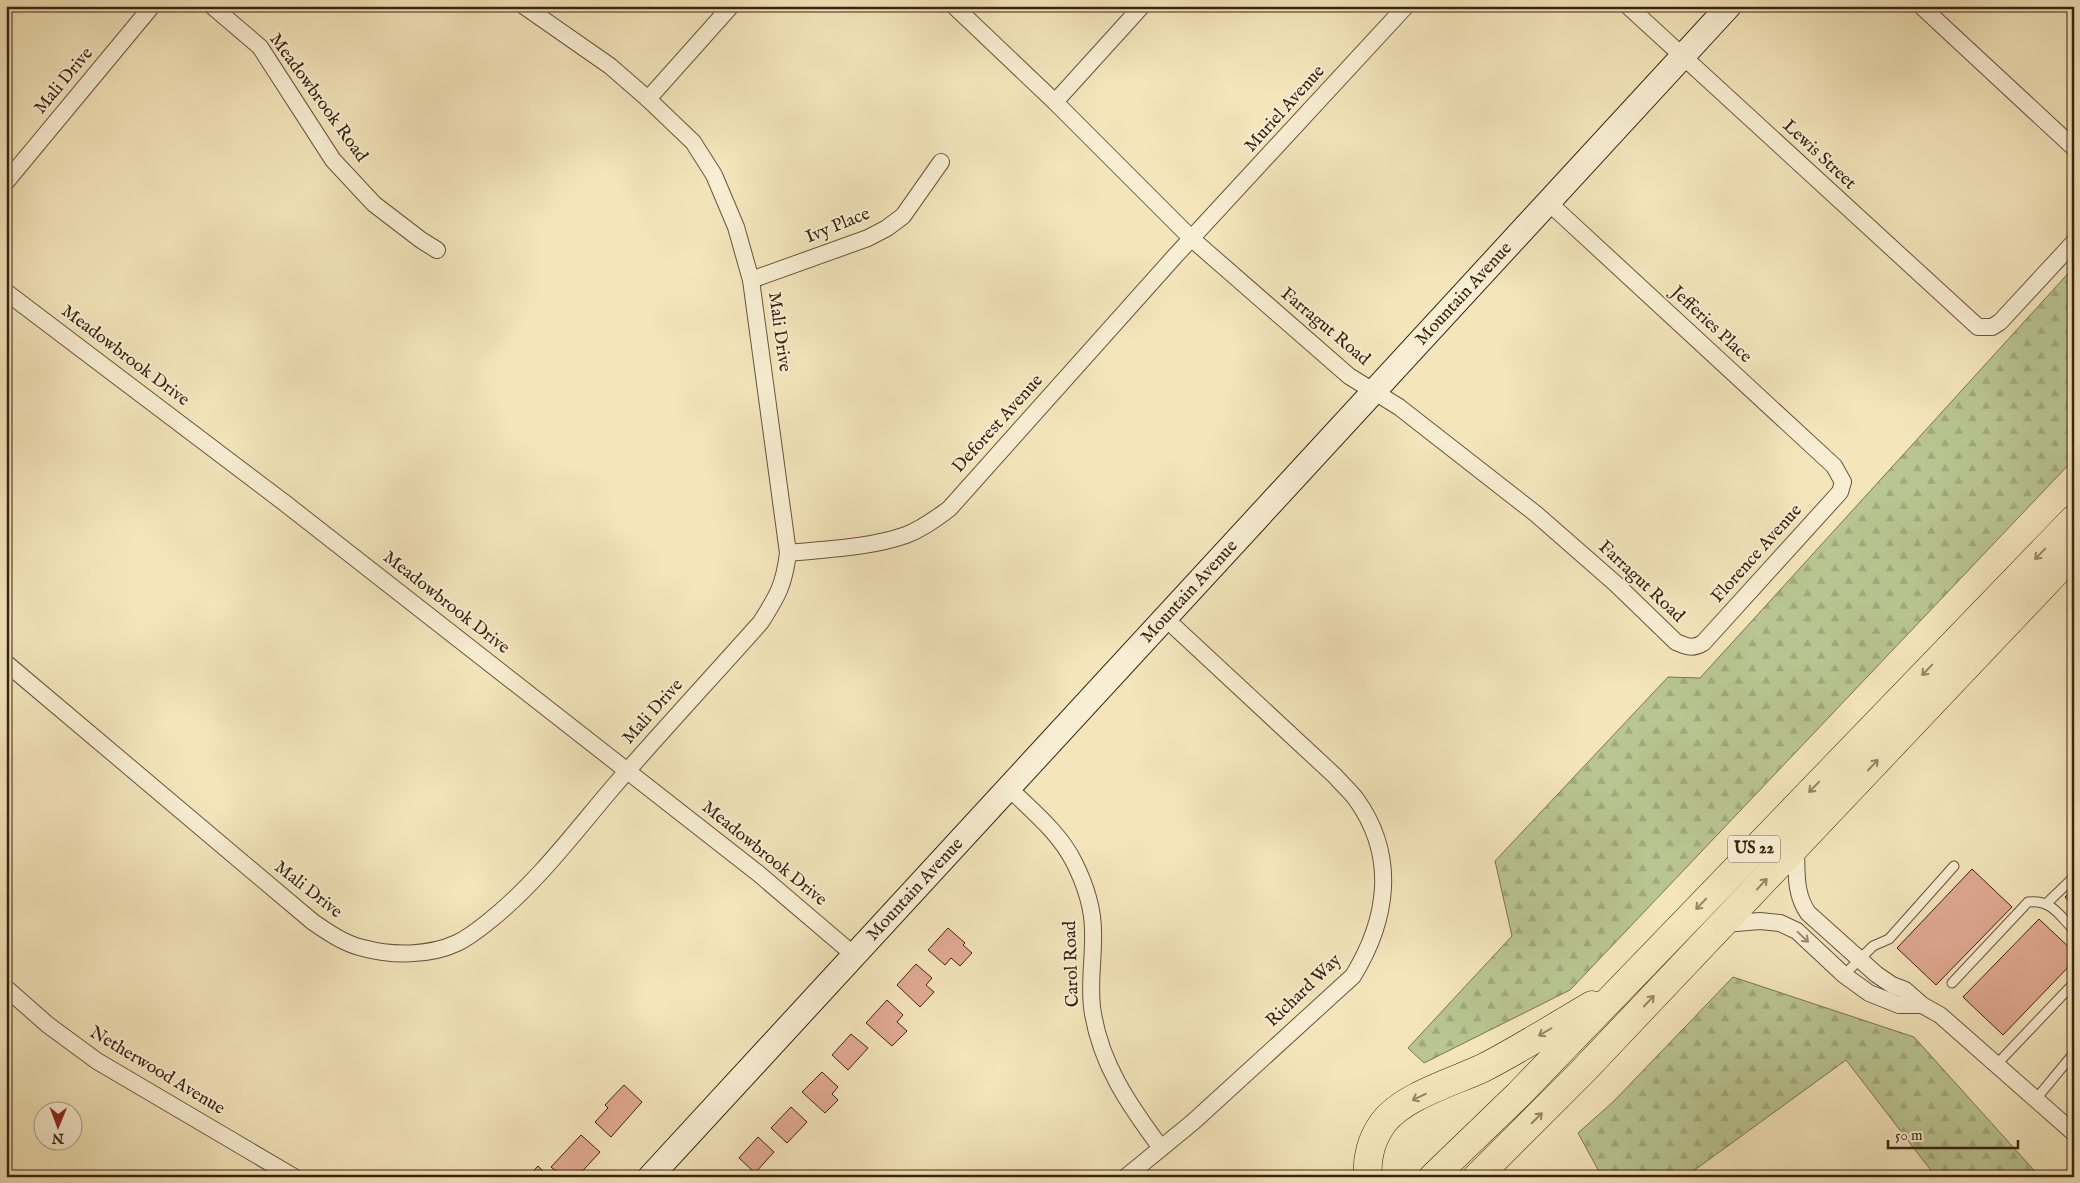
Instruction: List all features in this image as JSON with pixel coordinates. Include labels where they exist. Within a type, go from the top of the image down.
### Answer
[{"type":"highway","name":"US 22","points":[[1433,1177],[1518,1095],[2074,518]]},
{"type":"highway","name":"US 22","points":[[1477,1177],[1584,1070],[1724,924],[2074,553]]},
{"type":"highway","points":[[1368,1177],[1367,1161],[1372,1144],[1383,1122],[1404,1104],[1483,1067],[1618,991]]},
{"type":"street","name":"Mali Drive","points":[[6,182],[152,6]]},
{"type":"street","name":"Meadowbrook Road","points":[[212,6],[260,47],[333,160],[374,204],[421,240],[438,250]]},
{"type":"street","name":"Mali Drive","points":[[6,663],[313,922],[336,938],[363,948],[413,953],[431,951],[457,943],[477,931],[525,889],[761,622],[777,596],[785,576],[788,553],[752,280],[736,227],[714,175],[693,142],[610,66],[524,6]]},
{"type":"street","points":[[648,100],[730,6]]},
{"type":"street","name":"Farragut Road","points":[[954,6],[1055,102],[1192,239],[1349,376],[1399,406],[1536,514],[1616,584],[1676,642],[1685,647],[1695,648]]},
{"type":"street","points":[[1055,102],[1142,6]]},
{"type":"street","name":"Muriel Avenue","points":[[1192,239],[1406,6]]},
{"type":"street","name":"Lewis Street","points":[[1628,6],[1978,327],[1984,329],[2000,322],[2074,242]]},
{"type":"street","name":"Mountain Avenue","points":[[650,1177],[1729,6]]},
{"type":"street","points":[[1921,6],[2074,148]]},
{"type":"street","name":"Ivy Place","points":[[752,280],[868,238],[887,228],[903,216],[941,162]]},
{"type":"street","name":"Jefferies Place","points":[[1548,202],[1834,466],[1843,482]]},
{"type":"street","name":"Deforest Avenue","points":[[788,553],[882,542],[907,535],[949,509],[1192,239]]},
{"type":"street","name":"Meadowbrook Drive","points":[[6,292],[286,504],[628,771],[759,874],[854,955]]},
{"type":"street","name":"Florence Avenue","points":[[1695,648],[1703,643],[1840,492],[1843,482]]},
{"type":"street","name":"Richard Way","points":[[1126,1177],[1353,976],[1366,955],[1375,933],[1382,907],[1383,880],[1380,850],[1370,823],[1356,799],[1335,776],[1165,618]]},
{"type":"street","name":"Carol Road","points":[[1009,788],[1059,837],[1084,885],[1093,930],[1091,964],[1092,1007],[1102,1049],[1118,1086],[1161,1148]]},
{"type":"street","points":[[1796,847],[1800,902],[1808,913],[1882,978],[1905,990],[1922,1005],[1940,1015],[2074,1133]]},
{"type":"street","points":[[1724,924],[1760,921],[1780,924],[1796,931],[1844,975],[1872,994],[1898,1005],[1922,1005]]},
{"type":"street","name":"Netherwood Avenue","points":[[6,988],[48,1025],[97,1061],[294,1177]]},
{"type":"lane","points":[[1844,975],[1873,946],[1889,939],[1954,866]]},
{"type":"lane","points":[[2047,903],[2074,877]]},
{"type":"lane","points":[[1952,983],[2028,902],[2038,901],[2047,903],[2074,930]]},
{"type":"lane","points":[[1872,994],[1882,978]]},
{"type":"lane","points":[[1996,1064],[2074,982]]},
{"type":"lane","points":[[2036,1099],[2074,1053]]},
{"type":"lane","points":[[1491,1177],[1508,1147]]},
{"type":"green space","points":[[2074,267],[2074,459],[1570,990],[1424,1063],[1408,1048],[1512,936],[1495,861],[1668,677],[1700,678]]},
{"type":"green space","points":[[1733,977],[1914,1037],[2040,1177],[1936,1177],[1846,1060],[1685,1177],[1602,1177],[1578,1133],[1613,1102]]},
{"type":"building","points":[[1972,869],[2012,907],[1936,985],[1897,948]]},
{"type":"building","points":[[2074,889],[2074,907],[2065,897]]},
{"type":"building","points":[[2039,919],[2074,952],[2074,961],[2003,1035],[1963,997]]},
{"type":"building","points":[[948,928],[965,943],[963,945],[972,953],[960,966],[951,958],[945,965],[928,950]]},
{"type":"building","points":[[916,964],[932,978],[926,985],[934,992],[920,1007],[897,985]]},
{"type":"building","points":[[887,1000],[903,1015],[897,1022],[907,1031],[892,1046],[866,1023]]},
{"type":"building","points":[[851,1034],[868,1048],[848,1070],[832,1055]]},
{"type":"building","points":[[822,1072],[838,1087],[832,1094],[838,1100],[825,1113],[802,1092]]},
{"type":"building","points":[[624,1085],[642,1102],[611,1137],[595,1122],[608,1108],[605,1105]]},
{"type":"building","points":[[791,1107],[807,1122],[787,1143],[771,1128]]},
{"type":"building","points":[[581,1135],[600,1152],[577,1177],[563,1177],[551,1167]]},
{"type":"building","points":[[758,1137],[774,1152],[755,1173],[739,1158]]},
{"type":"building","points":[[538,1166],[549,1177],[528,1177]]}]
